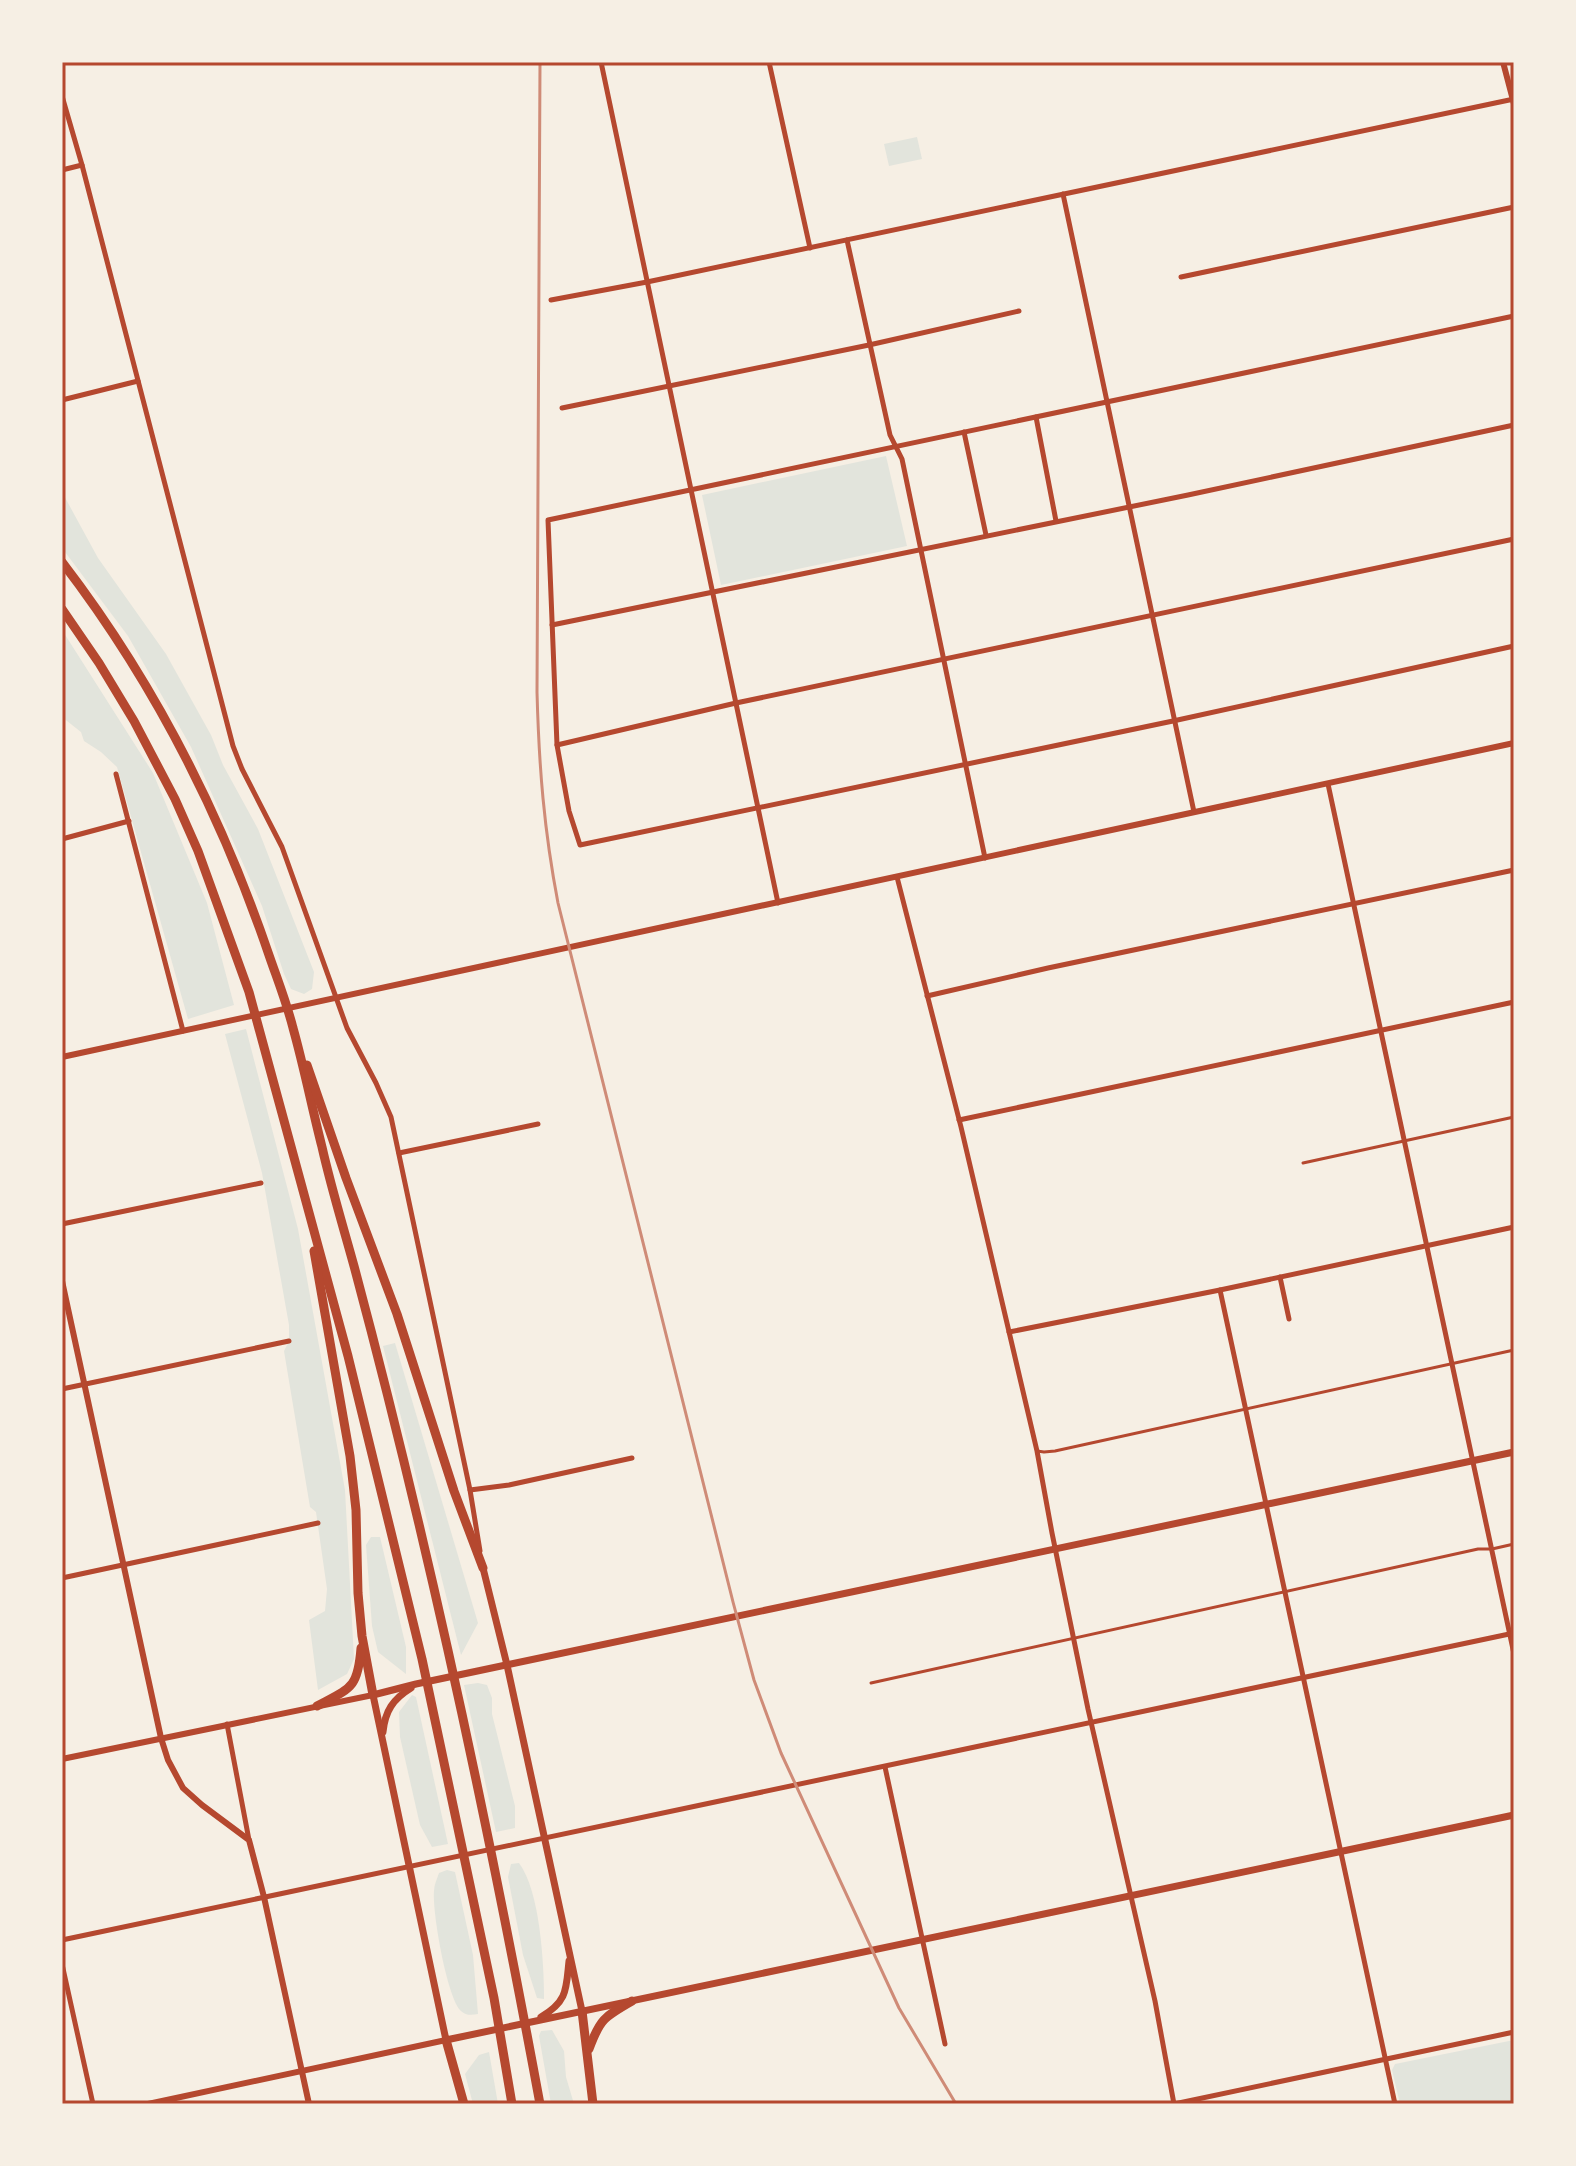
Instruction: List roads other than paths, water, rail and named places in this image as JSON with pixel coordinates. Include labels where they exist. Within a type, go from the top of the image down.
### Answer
[{"type":"highway","points":[[62,562],[123,649],[183,751],[229,849],[397,1314],[454,1491],[483,1568]]},
{"type":"highway","points":[[62,609],[120,698],[175,799],[198,851],[249,992],[356,1385],[422,1659],[494,1998],[512,2104]]},
{"type":"highway","points":[[293,1025],[322,1151],[372,1332],[449,1649],[540,2104]]},
{"type":"highway","points":[[303,1188],[350,1456],[362,1636],[373,1695]]},
{"type":"highway","points":[[317,1706],[346,1691],[354,1683],[359,1668],[362,1636]]},
{"type":"highway","points":[[588,2052],[597,2026],[608,2015],[632,2001]]},
{"type":"highway","points":[[582,2011],[593,2104]]},
{"type":"highway","points":[[446,2040],[464,2104]]},
{"type":"main road","points":[[1514,1452],[373,1695],[446,2040],[1514,1815]]},
{"type":"main road","points":[[483,1568],[582,2011]]},
{"type":"main road","points":[[383,1738],[388,1709],[402,1693],[416,1684]]},
{"type":"main road","points":[[536,2020],[557,2006],[565,1996],[570,1955]]},
{"type":"street","points":[[601,62],[778,903]]},
{"type":"street","points":[[769,62],[810,248]]},
{"type":"street","points":[[551,300],[1514,101],[1503,62]]},
{"type":"street","points":[[62,96],[233,746],[282,847],[347,1028],[391,1117],[463,1454],[483,1568]]},
{"type":"street","points":[[62,170],[82,165]]},
{"type":"street","points":[[1063,194],[1194,812]]},
{"type":"street","points":[[1181,277],[1514,207]]},
{"type":"street","points":[[847,240],[890,435],[902,459],[985,858]]},
{"type":"street","points":[[562,408],[1019,311]]},
{"type":"street","points":[[1514,316],[548,520],[557,745],[569,811],[580,845],[1514,646]]},
{"type":"street","points":[[62,400],[138,381]]},
{"type":"street","points":[[1036,417],[1056,521]]},
{"type":"street","points":[[552,625],[1514,425]]},
{"type":"street","points":[[964,432],[986,535]]},
{"type":"street","points":[[557,745],[736,703],[1514,539]]},
{"type":"street","points":[[62,1057],[1514,743]]},
{"type":"street","points":[[116,774],[183,1031]]},
{"type":"street","points":[[1328,784],[1514,1654]]},
{"type":"street","points":[[62,839],[129,821]]},
{"type":"street","points":[[927,996],[1514,870]]},
{"type":"street","points":[[897,877],[959,1120],[1037,1451],[1073,1637],[1155,2001],[1174,2104],[1514,2032]]},
{"type":"street","points":[[959,1120],[1514,1002]]},
{"type":"street","points":[[399,1153],[538,1124]]},
{"type":"street","points":[[62,1224],[261,1183]]},
{"type":"street","points":[[1009,1332],[1514,1227]]},
{"type":"street","points":[[1280,1277],[1289,1319]]},
{"type":"street","points":[[62,1281],[168,1760],[183,1788],[249,1840]]},
{"type":"street","points":[[1220,1290],[1395,2104]]},
{"type":"street","points":[[62,1389],[289,1341]]},
{"type":"street","points":[[470,1490],[509,1485],[632,1458]]},
{"type":"street","points":[[62,1578],[318,1523]]},
{"type":"street","points":[[62,1940],[1512,1634]]},
{"type":"street","points":[[62,1759],[373,1695]]},
{"type":"street","points":[[227,1724],[249,1840],[309,2104]]},
{"type":"street","points":[[885,1767],[945,2044]]},
{"type":"street","points":[[62,1964],[93,2104]]},
{"type":"street","points":[[148,2104],[446,2040]]},
{"type":"lane","points":[[1303,1163],[1514,1117]]},
{"type":"lane","points":[[1037,1451],[1055,1451],[1514,1350]]},
{"type":"lane","points":[[871,1683],[1478,1549],[1514,1544]]},
{"type":"railway","points":[[540,62],[537,692],[543,798],[558,903],[754,1680],[781,1753],[899,2008],[956,2104]]}]
